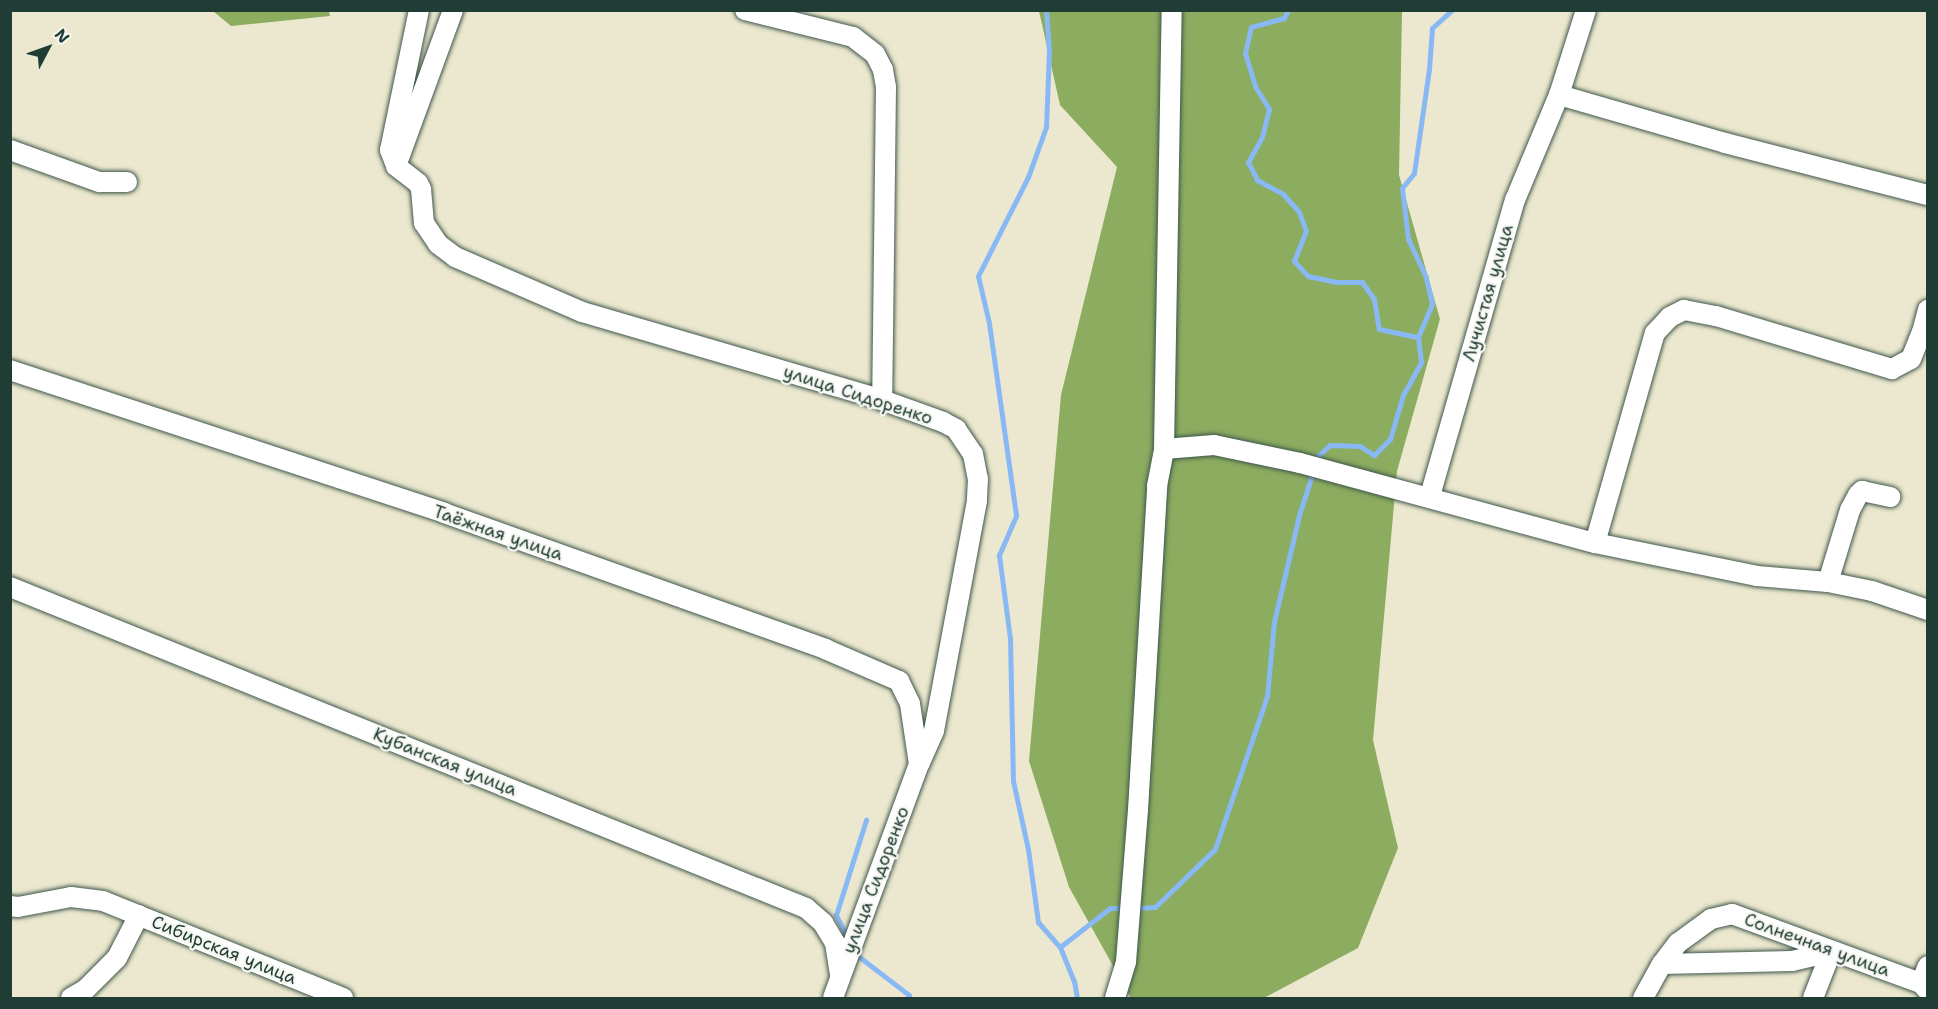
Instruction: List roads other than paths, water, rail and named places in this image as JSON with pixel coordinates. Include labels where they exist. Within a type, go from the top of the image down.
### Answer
[{"type":"street","points":[[396,166],[390,150],[419,10]]},
{"type":"street","points":[[396,166],[453,10]]},
{"type":"street","points":[[745,10],[853,37],[875,54],[883,70],[886,87],[882,400]]},
{"type":"street","points":[[1115,999],[1126,962],[1156,486],[1164,449],[1172,10]]},
{"type":"street","name":"Лучистая улица","points":[[1430,496],[1515,200],[1559,95],[1586,10]]},
{"type":"street","points":[[1559,95],[1725,143],[1928,195]]},
{"type":"street","points":[[10,150],[99,182],[127,182]]},
{"type":"street","name":"улица Сидоренко","points":[[396,166],[412,177],[421,189],[422,208],[429,234],[456,257],[582,312],[882,400],[956,429],[973,454],[978,479],[976,501],[934,731],[919,764],[833,999]]},
{"type":"street","points":[[1595,543],[1655,333],[1670,317],[1684,310],[1716,316],[1892,369],[1911,359],[1928,310]]},
{"type":"street","name":"Таёжная улица","points":[[10,370],[444,513],[825,649],[899,681],[910,705],[919,764]]},
{"type":"street","points":[[1164,449],[1214,445],[1300,463],[1430,496],[1595,543],[1757,576],[1828,582],[1872,591],[1928,610]]},
{"type":"street","points":[[1828,582],[1850,510],[1858,495],[1862,491],[1890,497]]},
{"type":"street","name":"Кубанская улица","points":[[10,587],[806,908],[823,923],[835,943],[840,975]]},
{"type":"street","name":"Сибирская улица","points":[[10,906],[18,907],[71,897],[103,901],[343,999]]},
{"type":"street","name":"Солнечная улица","points":[[1643,999],[1662,964],[1678,943],[1711,919],[1732,914],[1831,952],[1925,980]]},
{"type":"street","points":[[71,999],[85,990],[117,958],[139,915]]},
{"type":"street","points":[[1662,964],[1792,961],[1831,952]]},
{"type":"street","points":[[1813,999],[1831,952]]},
{"type":"waterway","points":[[1046,10],[1049,50],[1046,127],[1028,177],[978,276],[989,323],[1016,516],[999,555],[1010,638],[1013,781],[1028,849],[1038,922],[1060,947],[1074,981],[1077,998]]},
{"type":"waterway","points":[[1288,10],[1284,18],[1251,27],[1245,53],[1256,88],[1269,109],[1262,137],[1248,162],[1257,180],[1283,194],[1299,212],[1306,231],[1294,261],[1308,276],[1336,282],[1362,282],[1374,299],[1379,329],[1418,337]]},
{"type":"waterway","points":[[1316,463],[1318,456],[1330,445],[1360,446],[1374,455],[1390,439],[1403,395],[1421,362],[1418,337],[1432,304],[1426,277],[1408,239],[1402,188],[1414,173],[1429,69],[1432,28],[1452,10]]},
{"type":"waterway","points":[[1136,908],[1155,907],[1215,849],[1267,696],[1274,622],[1299,515],[1313,472]]},
{"type":"waterway","points":[[844,931],[836,915],[866,820]]},
{"type":"waterway","points":[[1060,947],[1110,908],[1126,908]]},
{"type":"waterway","points":[[858,956],[909,995],[907,998]]}]
